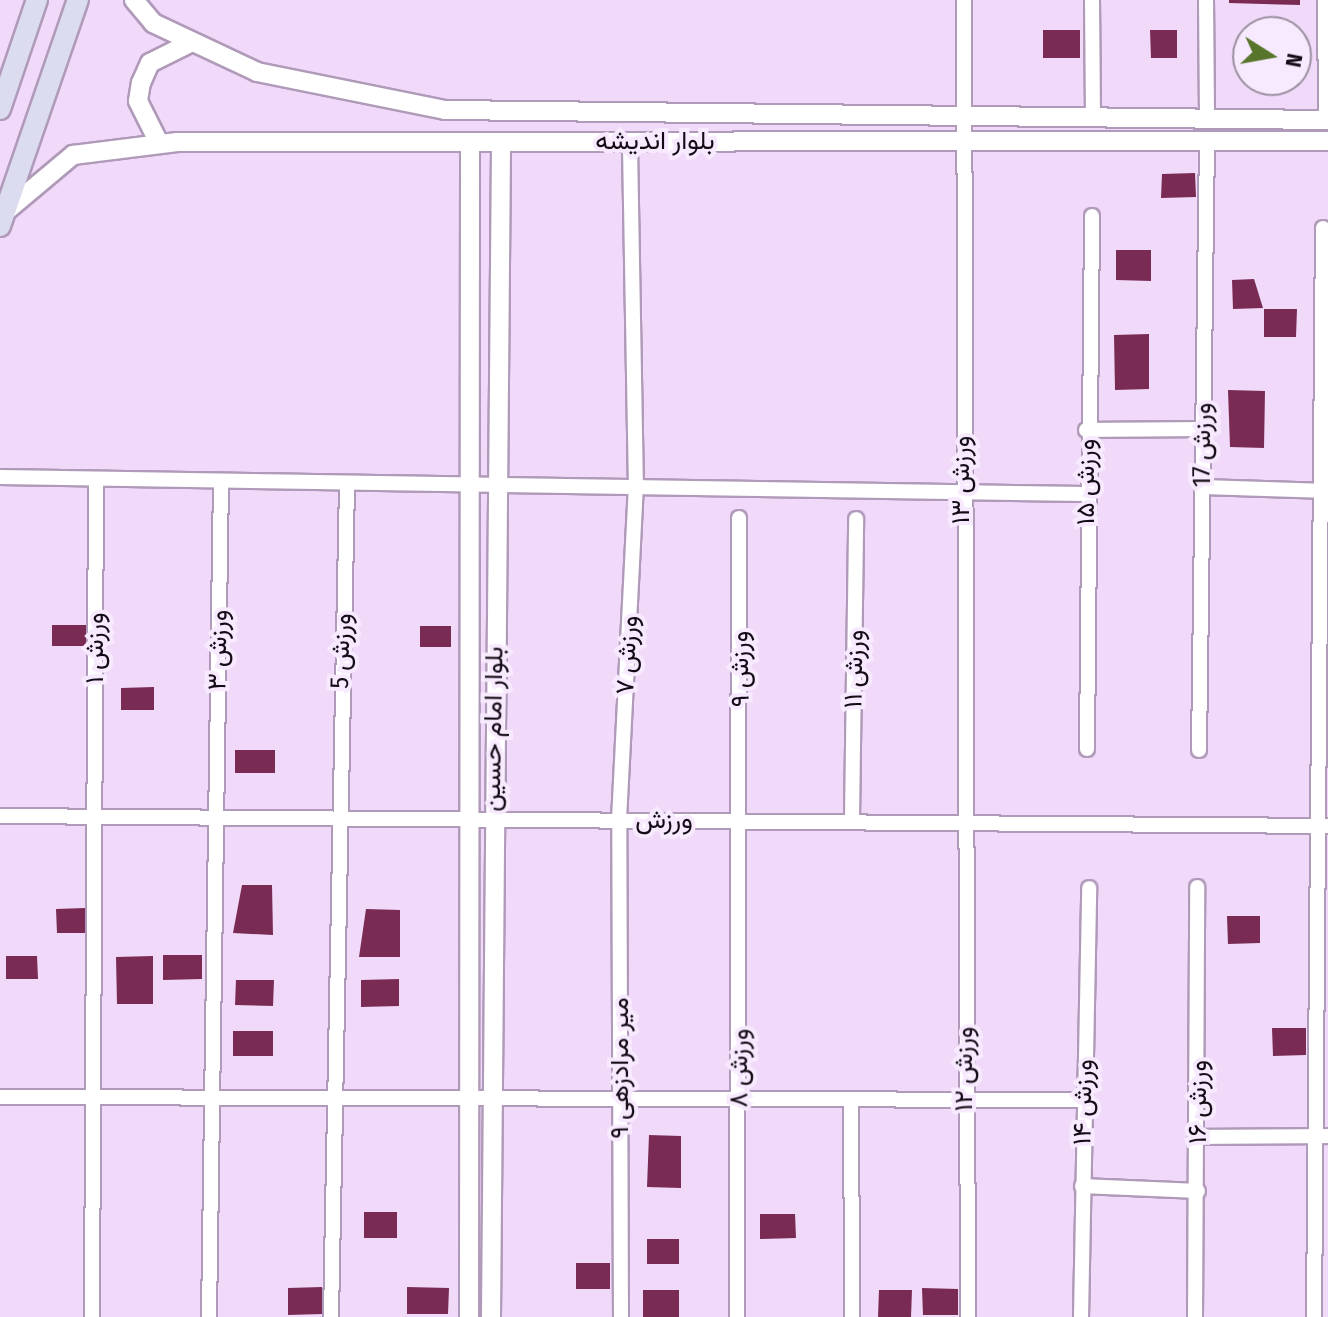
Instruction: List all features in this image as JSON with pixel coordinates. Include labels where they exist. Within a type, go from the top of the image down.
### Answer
[{"type":"main road","points":[[0,109],[7,71],[37,0]]},
{"type":"main road","points":[[2,219],[78,0]]},
{"type":"street","name":"بلوار اندیشه","points":[[134,0],[153,23],[190,43],[328,92],[445,110],[1327,120]]},
{"type":"street","name":"ورزش ۱۳","points":[[964,0],[959,139],[964,821]]},
{"type":"street","points":[[1092,0],[1093,118]]},
{"type":"street","points":[[1206,0],[1207,118]]},
{"type":"street","points":[[1325,0],[1327,120]]},
{"type":"street","points":[[159,143],[138,101],[141,83],[150,63],[190,43]]},
{"type":"street","name":"بلوار اندیشه","points":[[2,219],[73,155],[159,143],[959,139],[1328,141]]},
{"type":"street","name":"ورزش 17","points":[[1199,750],[1207,139]]},
{"type":"street","name":"ورزش ۷","points":[[619,820],[636,490],[630,141]]},
{"type":"street","name":"بلوار امام حسین","points":[[469,1317],[470,142]]},
{"type":"street","name":"بلوار امام حسین","points":[[491,1317],[492,821],[501,142]]},
{"type":"street","name":"ورزش ۱۵","points":[[1087,749],[1085,494],[1092,216]]},
{"type":"street","points":[[1314,1317],[1322,1136],[1323,228]]},
{"type":"street","points":[[1086,430],[1201,429]]},
{"type":"street","points":[[0,477],[472,488],[961,490],[1085,494]]},
{"type":"street","name":"ورزش ۱","points":[[92,1317],[96,480]]},
{"type":"street","name":"ورزش ۳","points":[[209,1317],[221,482]]},
{"type":"street","name":"ورزش 5","points":[[331,1317],[336,818],[347,485]]},
{"type":"street","points":[[1202,487],[1324,490]]},
{"type":"street","name":"ورزش ۹","points":[[739,518],[742,820]]},
{"type":"street","name":"ورزش ۱۱","points":[[852,818],[856,519]]},
{"type":"street","name":"ورزش","points":[[0,816],[492,821],[852,818],[1321,826]]},
{"type":"street","name":"میر مرادزهی ۹","points":[[619,820],[621,1317]]},
{"type":"street","name":"ورزش ۸","points":[[737,1317],[742,820]]},
{"type":"street","name":"ورزش ۱۲","points":[[964,821],[963,1099],[968,1317]]},
{"type":"street","name":"ورزش ۱۶","points":[[1195,1317],[1199,1137],[1197,887]]},
{"type":"street","name":"ورزش ۱۴","points":[[1081,1317],[1089,888]]},
{"type":"street","points":[[0,1097],[1083,1100]]},
{"type":"street","points":[[851,1099],[852,1317]]},
{"type":"street","points":[[1199,1137],[1322,1136]]},
{"type":"street","points":[[1082,1186],[1198,1191]]},
{"type":"building","points":[[1229,0],[1300,0],[1300,5],[1229,3]]},
{"type":"building","points":[[1043,30],[1080,30],[1080,58],[1043,58]]},
{"type":"building","points":[[1150,30],[1177,30],[1177,58],[1151,58]]},
{"type":"building","points":[[1195,173],[1196,197],[1161,198],[1162,174]]},
{"type":"building","points":[[1116,250],[1151,250],[1151,281],[1116,280]]},
{"type":"building","points":[[1254,279],[1263,308],[1233,309],[1232,280]]},
{"type":"building","points":[[1264,309],[1297,309],[1296,337],[1264,337]]},
{"type":"building","points":[[1149,334],[1149,389],[1115,390],[1114,335]]},
{"type":"building","points":[[1228,390],[1265,391],[1264,448],[1230,447]]},
{"type":"building","points":[[52,625],[86,625],[86,646],[52,646]]},
{"type":"building","points":[[420,626],[451,626],[451,647],[420,647]]},
{"type":"building","points":[[154,687],[154,710],[121,710],[121,688]]},
{"type":"building","points":[[235,750],[275,750],[275,773],[235,773]]},
{"type":"building","points":[[242,885],[272,885],[273,935],[233,933]]},
{"type":"building","points":[[85,908],[85,933],[57,933],[56,909]]},
{"type":"building","points":[[366,909],[400,910],[400,957],[359,957]]},
{"type":"building","points":[[1227,916],[1260,916],[1260,943],[1228,944]]},
{"type":"building","points":[[163,955],[202,955],[202,979],[163,980]]},
{"type":"building","points":[[6,956],[37,956],[38,979],[6,979]]},
{"type":"building","points":[[153,956],[153,1004],[117,1004],[116,957]]},
{"type":"building","points":[[399,979],[399,1006],[361,1007],[361,980]]},
{"type":"building","points":[[236,980],[274,980],[273,1006],[235,1005]]},
{"type":"building","points":[[1272,1028],[1306,1028],[1306,1055],[1273,1056]]},
{"type":"building","points":[[233,1031],[273,1031],[273,1056],[233,1056]]},
{"type":"building","points":[[649,1135],[681,1136],[681,1188],[647,1187]]},
{"type":"building","points":[[364,1212],[397,1212],[397,1238],[364,1238]]},
{"type":"building","points":[[760,1214],[795,1214],[796,1238],[760,1239]]},
{"type":"building","points":[[647,1239],[679,1239],[679,1264],[647,1264]]},
{"type":"building","points":[[576,1263],[610,1263],[610,1289],[576,1289]]},
{"type":"building","points":[[322,1287],[323,1314],[288,1315],[288,1288]]},
{"type":"building","points":[[407,1287],[449,1288],[448,1314],[407,1314]]},
{"type":"building","points":[[922,1288],[958,1289],[958,1315],[923,1315]]},
{"type":"building","points":[[643,1290],[679,1290],[679,1317],[643,1317]]},
{"type":"building","points":[[879,1290],[912,1290],[911,1317],[878,1317]]}]
